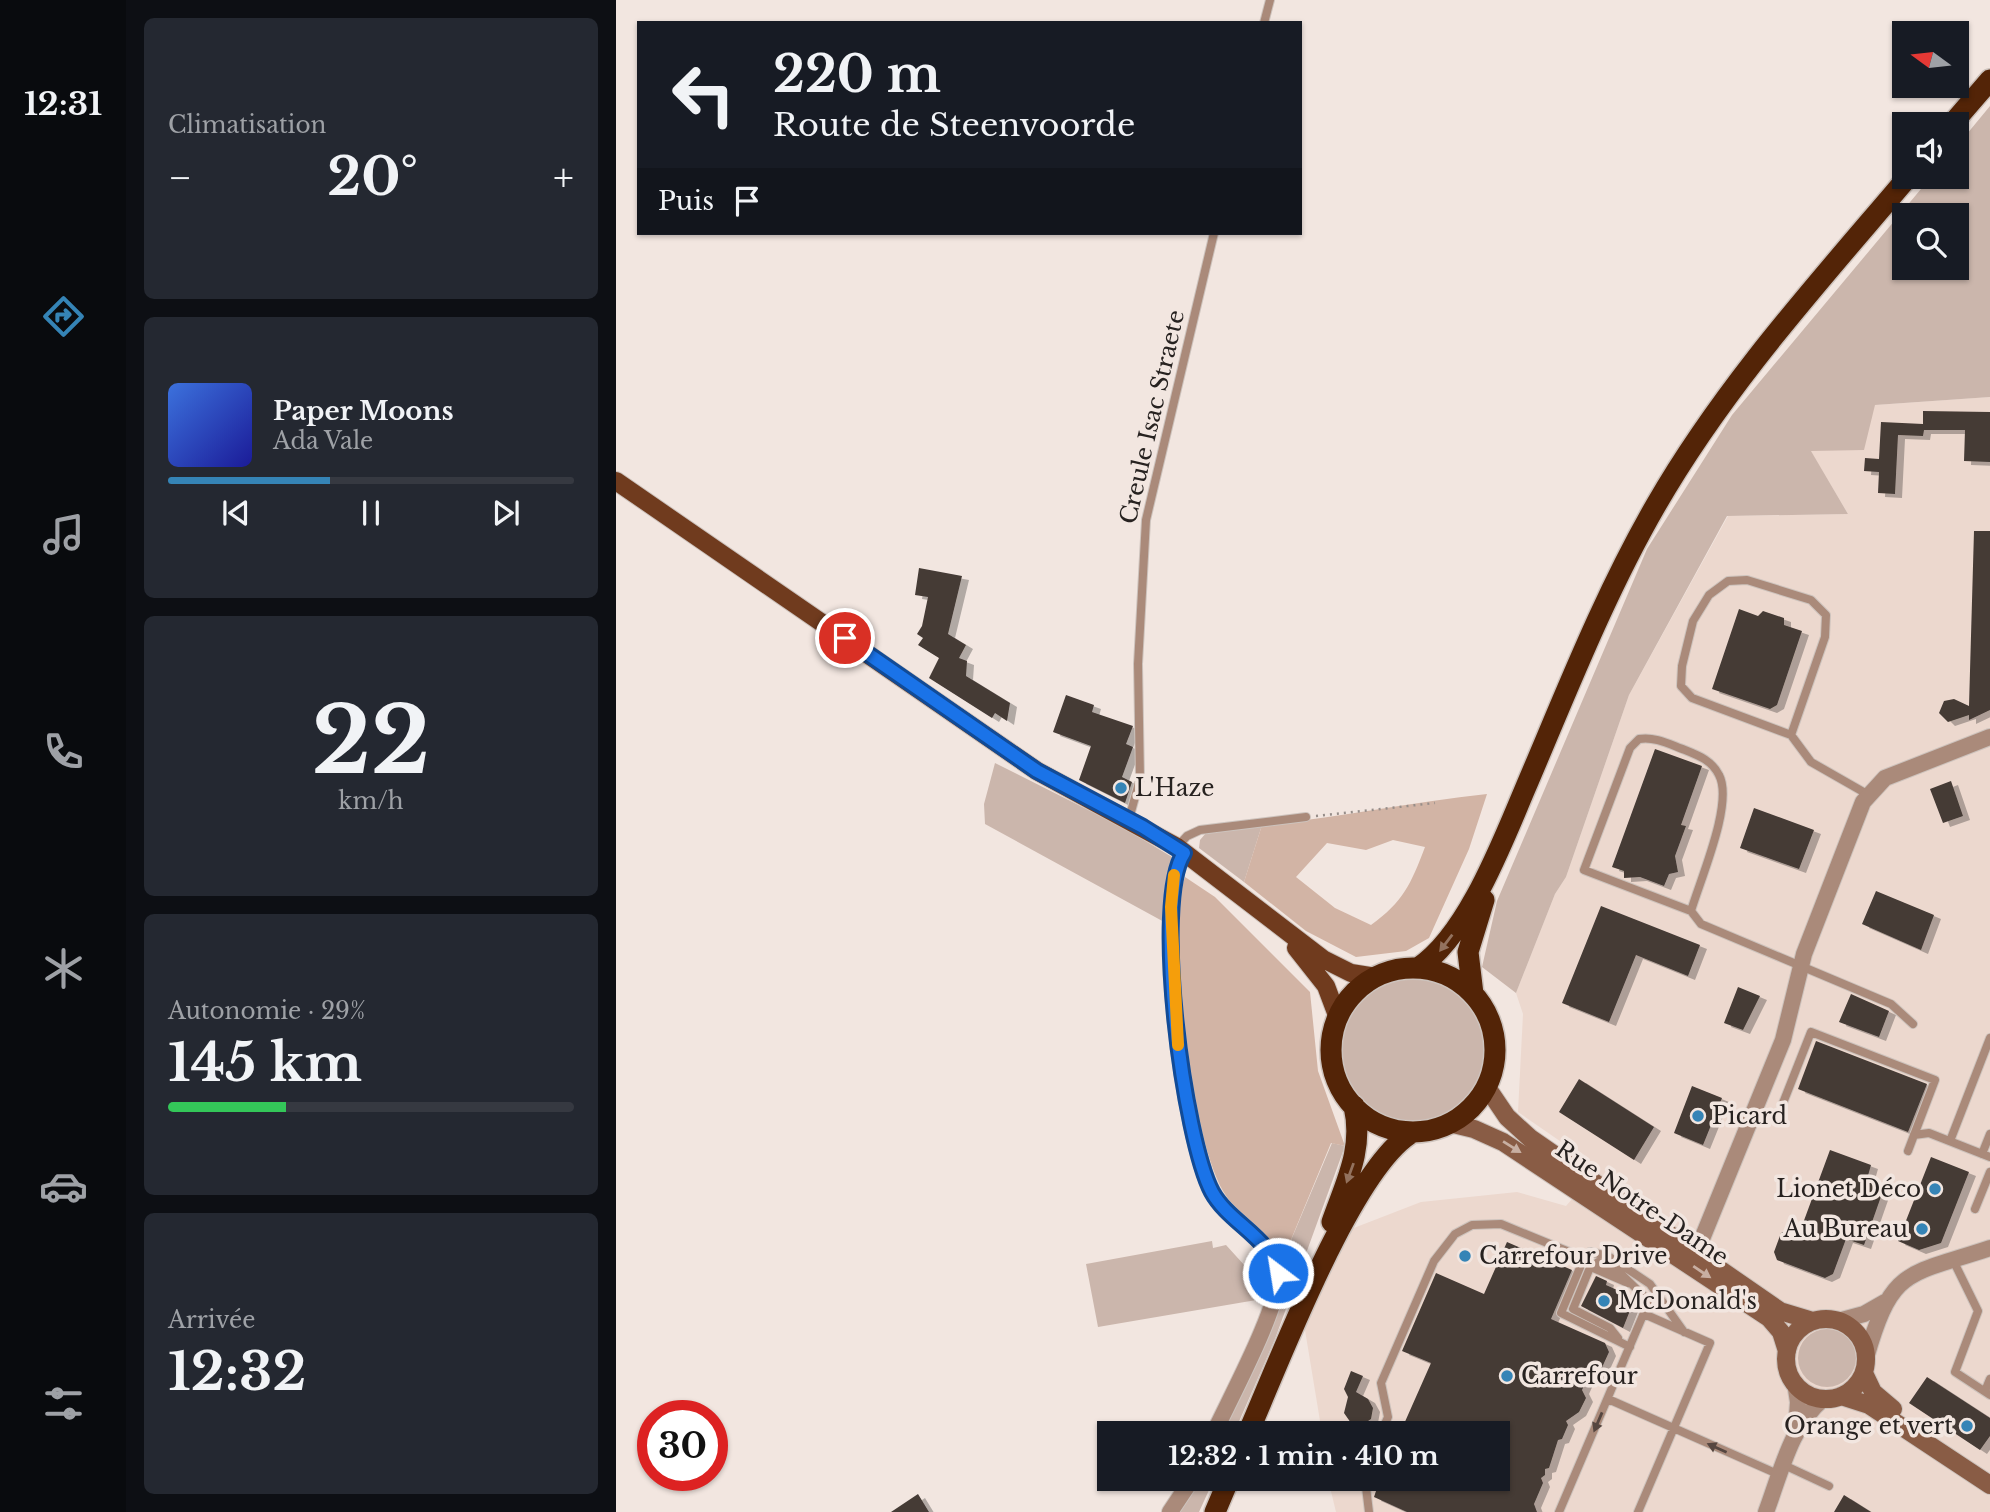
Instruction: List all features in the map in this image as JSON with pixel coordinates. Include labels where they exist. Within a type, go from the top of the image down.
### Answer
[{"type":"highway","points":[[1962,112],[1990,80]]},
{"type":"highway","points":[[1473,994],[1468,968],[1469,944],[1503,841],[1602,611],[1666,488],[1699,436],[1756,359],[1898,189]]},
{"type":"highway","points":[[1418,968],[1447,944],[1503,841]]},
{"type":"highway","points":[[1253,1421],[1304,1304],[1350,1212],[1391,1147],[1413,1132],[1449,1123],[1468,1110],[1486,1086],[1494,1060],[1493,1034],[1484,1009],[1473,994],[1448,976],[1418,968],[1392,971],[1376,977],[1356,991],[1338,1018],[1332,1039],[1334,1068],[1341,1088],[1354,1106],[1384,1126],[1413,1132]]},
{"type":"highway","points":[[1304,1304],[1356,1156],[1359,1137],[1354,1106]]},
{"type":"highway","points":[[1215,1512],[1224,1491]]},
{"type":"main road","points":[[616,481],[1037,771],[1129,819],[1180,850],[1280,930],[1336,967],[1376,977]]},
{"type":"main road","points":[[1280,930],[1321,979],[1338,1018]]},
{"type":"main road","name":"Rue Notre-Dame","points":[[1486,1086],[1501,1110],[1521,1131],[1780,1311],[1814,1321]]},
{"type":"main road","name":"Rue Notre-Dame","points":[[1449,1123],[1474,1129],[1503,1142],[1677,1255],[1769,1318],[1781,1332],[1787,1351]]},
{"type":"main road","points":[[1865,1366],[1857,1385],[1841,1396],[1823,1399],[1809,1395],[1795,1383],[1788,1370],[1787,1351],[1797,1332],[1814,1321],[1838,1321],[1858,1335],[1870,1387],[1881,1400],[1990,1471]]},
{"type":"main road","points":[[1841,1396],[1869,1405],[1990,1485]]},
{"type":"street","points":[[1697,1251],[1783,1040],[1801,964],[1867,794],[1892,774],[1990,737]]},
{"type":"street","points":[[1180,850],[1171,896],[1174,999],[1179,1048],[1199,1153],[1214,1194],[1226,1211],[1270,1253],[1278,1273],[1270,1309],[1219,1421]]},
{"type":"street","points":[[1838,1321],[1864,1314],[1885,1302],[1905,1278],[1990,1248]]},
{"type":"street","points":[[1865,1366],[1885,1302]]},
{"type":"street","points":[[1794,1438],[1798,1408],[1795,1383]]},
{"type":"street","points":[[1766,1512],[1794,1438],[1808,1414],[1823,1399]]},
{"type":"street","points":[[1170,1512],[1184,1491]]},
{"type":"lane","points":[[1265,21],[1270,0]]},
{"type":"lane","name":"Creule Isac Straete","points":[[1129,819],[1140,779],[1138,664],[1146,520],[1214,235]]},
{"type":"lane","points":[[1791,735],[1825,637],[1826,615],[1811,600],[1747,580],[1728,582],[1710,595],[1693,621],[1682,666],[1681,686],[1692,698],[1791,735],[1811,762],[1867,794]]},
{"type":"lane","points":[[1691,911],[1722,807],[1721,780],[1713,766],[1701,756],[1657,740],[1639,739],[1630,748],[1584,870],[1691,911],[1701,924],[1891,1004],[1913,1024]]},
{"type":"lane","points":[[1180,850],[1187,836],[1200,830],[1306,817]]},
{"type":"lane","points":[[1783,1103],[1811,1032],[1935,1080],[1908,1151]]},
{"type":"lane","points":[[1950,1141],[1990,1038]]},
{"type":"lane","points":[[1914,1135],[1925,1132],[1986,1155],[1990,1134]]},
{"type":"lane","points":[[1975,1209],[1990,1172]]},
{"type":"lane","points":[[1386,1421],[1388,1417],[1381,1383],[1434,1261],[1455,1234],[1482,1223],[1501,1224],[1584,1258]]},
{"type":"lane","points":[[1630,1347],[1618,1338],[1561,1313],[1584,1258],[1590,1252],[1602,1253],[1650,1284],[1684,1332]]},
{"type":"lane","points":[[1953,1260],[1978,1311],[1955,1372],[1987,1393],[1990,1378]]},
{"type":"lane","points":[[1559,1512],[1644,1314],[1648,1298],[1628,1283],[1591,1267],[1573,1309],[1611,1328],[1618,1338]]},
{"type":"lane","points":[[1638,1512],[1710,1343],[1644,1314]]},
{"type":"lane","points":[[1608,1399],[1674,1428],[1829,1486]]},
{"type":"lane","points":[[1366,1491],[1369,1512]]},
{"type":"path","points":[[1306,817],[1434,803]]},
{"type":"shaded area","points":[[1990,106],[1990,397],[1875,405],[1864,450],[1811,451],[1848,514],[1727,516],[1629,695],[1566,877],[1555,894],[1516,993],[1482,967],[1497,901],[1647,549],[1732,415],[1892,224],[1892,280],[1969,280],[1969,203],[1909,203],[1921,189],[1969,189],[1969,131]]},
{"type":"shaded area","points":[[1990,397],[1990,1512],[1336,1512],[1331,1491],[1510,1491],[1510,1421],[1320,1421],[1304,1324],[1346,1231],[1421,1202],[1517,1192],[1566,1206],[1599,1168],[1518,1112],[1523,1014],[1516,993],[1555,894],[1566,877],[1629,695],[1728,516],[1848,514],[1810,450],[1875,405]]},
{"type":"shaded area","points":[[995,763],[1122,827],[1172,857],[1165,900],[1166,923],[985,824],[984,804]]},
{"type":"shaded area","points":[[1487,794],[1469,849],[1429,938],[1406,951],[1356,957],[1306,931],[1244,882],[1262,825]],"holes":[[[1393,840],[1425,847],[1405,891],[1391,908],[1371,925],[1335,908],[1296,877],[1327,843],[1366,850]]]},
{"type":"shaded area","points":[[1262,825],[1244,882],[1199,848],[1200,840],[1206,833]]},
{"type":"shaded area","points":[[1185,877],[1215,897],[1310,992],[1318,1071],[1345,1146],[1331,1143],[1283,1259],[1269,1241],[1236,1209],[1223,1191],[1201,1127],[1191,1083],[1179,987],[1179,905]]},
{"type":"shaded area","points":[[1413,978],[1440,984],[1464,999],[1479,1023],[1485,1050],[1479,1077],[1464,1101],[1440,1116],[1413,1122],[1386,1116],[1362,1101],[1347,1077],[1341,1050],[1347,1023],[1362,999],[1386,984]]},
{"type":"shaded area","points":[[1332,1143],[1345,1146],[1275,1339],[1239,1421],[1223,1421],[1283,1287],[1283,1259]]},
{"type":"shaded area","points":[[1212,1241],[1213,1248],[1226,1245],[1266,1289],[1268,1298],[1098,1327],[1086,1264]]},
{"type":"shaded area","points":[[1821,1329],[1833,1329],[1848,1337],[1856,1352],[1856,1364],[1848,1379],[1833,1387],[1821,1387],[1806,1379],[1798,1364],[1798,1352],[1806,1337]]},
{"type":"shaded area","points":[[1190,1491],[1209,1491],[1199,1512],[1179,1512]]},
{"type":"building","points":[[1923,411],[1990,412],[1990,462],[1964,461],[1965,430],[1924,430],[1923,436],[1898,435],[1895,494],[1878,493],[1879,472],[1864,471],[1865,458],[1879,459],[1881,422],[1923,424]]},
{"type":"building","points":[[1974,531],[1990,531],[1990,710],[1969,720],[1969,715],[1948,722],[1939,713],[1944,701],[1954,699],[1969,706]]},
{"type":"building","points":[[919,568],[962,576],[948,634],[966,645],[959,658],[967,661],[966,676],[1010,703],[1007,721],[995,713],[992,718],[929,678],[939,658],[918,645],[923,638],[917,634],[922,626],[928,597],[915,595]]},
{"type":"building","points":[[1739,609],[1758,616],[1763,611],[1784,618],[1784,625],[1802,631],[1777,705],[1770,709],[1712,689]]},
{"type":"building","points":[[1066,695],[1094,705],[1092,712],[1133,726],[1126,744],[1133,747],[1122,777],[1132,782],[1125,803],[1079,780],[1091,746],[1053,732]]},
{"type":"building","points":[[1655,749],[1702,766],[1681,825],[1686,826],[1675,856],[1678,872],[1669,874],[1664,886],[1640,877],[1624,878],[1624,871],[1612,867]]},
{"type":"building","points":[[1951,781],[1963,816],[1943,823],[1930,789]]},
{"type":"building","points":[[1754,808],[1814,830],[1799,869],[1740,848]]},
{"type":"building","points":[[1876,891],[1934,915],[1921,950],[1862,924]]},
{"type":"building","points":[[1601,906],[1700,945],[1688,976],[1636,955],[1609,1022],[1562,1003]]},
{"type":"building","points":[[1738,987],[1760,996],[1743,1030],[1724,1023]]},
{"type":"building","points":[[1851,994],[1889,1011],[1879,1037],[1839,1022]]},
{"type":"building","points":[[1816,1041],[1927,1084],[1908,1132],[1798,1089]]},
{"type":"building","points":[[1579,1079],[1654,1127],[1634,1160],[1559,1112]]},
{"type":"building","name":"Picard","points":[[1692,1086],[1722,1098],[1703,1145],[1674,1133]]},
{"type":"building","points":[[1830,1150],[1871,1165],[1867,1179],[1885,1185],[1864,1245],[1846,1239],[1833,1274],[1825,1278],[1777,1260],[1774,1252],[1781,1233],[1788,1230],[1799,1234]]},
{"type":"building","points":[[1931,1157],[1969,1172],[1941,1243],[1919,1250],[1898,1241]]},
{"type":"building","name":"Carrefour","points":[[1507,1242],[1572,1270],[1551,1319],[1605,1343],[1609,1352],[1599,1374],[1587,1379],[1582,1390],[1586,1398],[1579,1412],[1566,1421],[1568,1425],[1562,1439],[1558,1440],[1549,1468],[1545,1469],[1545,1475],[1541,1478],[1543,1483],[1534,1504],[1537,1512],[1407,1512],[1374,1497],[1376,1491],[1510,1491],[1510,1421],[1405,1421],[1431,1363],[1402,1351],[1436,1273],[1484,1294]]},
{"type":"building","name":"McDonald's","points":[[1596,1276],[1607,1281],[1606,1285],[1635,1298],[1623,1328],[1581,1306]]},
{"type":"building","points":[[1351,1371],[1363,1376],[1356,1392],[1368,1399],[1373,1408],[1371,1419],[1350,1421],[1344,1413],[1348,1397],[1344,1389]]},
{"type":"building","points":[[1927,1377],[1990,1418],[1990,1436],[1980,1450],[1909,1403]]},
{"type":"building","points":[[918,1494],[929,1512],[891,1512]]},
{"type":"building","points":[[1844,1495],[1871,1512],[1834,1512]]},
{"type":"slow traffic","points":[[1174,875],[1171,907],[1178,1045]]},
{"type":"place","name":"L'Haze","points":[[1121,788]]},
{"type":"place","name":"Picard","points":[[1698,1116]]},
{"type":"place","name":"Lionet Déco","points":[[1935,1189]]},
{"type":"place","name":"Au Bureau","points":[[1922,1229]]},
{"type":"place","name":"Carrefour Drive","points":[[1465,1256]]},
{"type":"place","name":"McDonald's","points":[[1604,1301]]},
{"type":"place","name":"Carrefour","points":[[1507,1376]]},
{"type":"place","name":"Orange et vert","points":[[1967,1426]]},
{"type":"route","points":[[845,638],[1037,771],[1143,827],[1184,853],[1177,867],[1171,896],[1174,999],[1179,1048],[1199,1153],[1214,1194],[1226,1211],[1270,1253],[1278,1273]]}]
